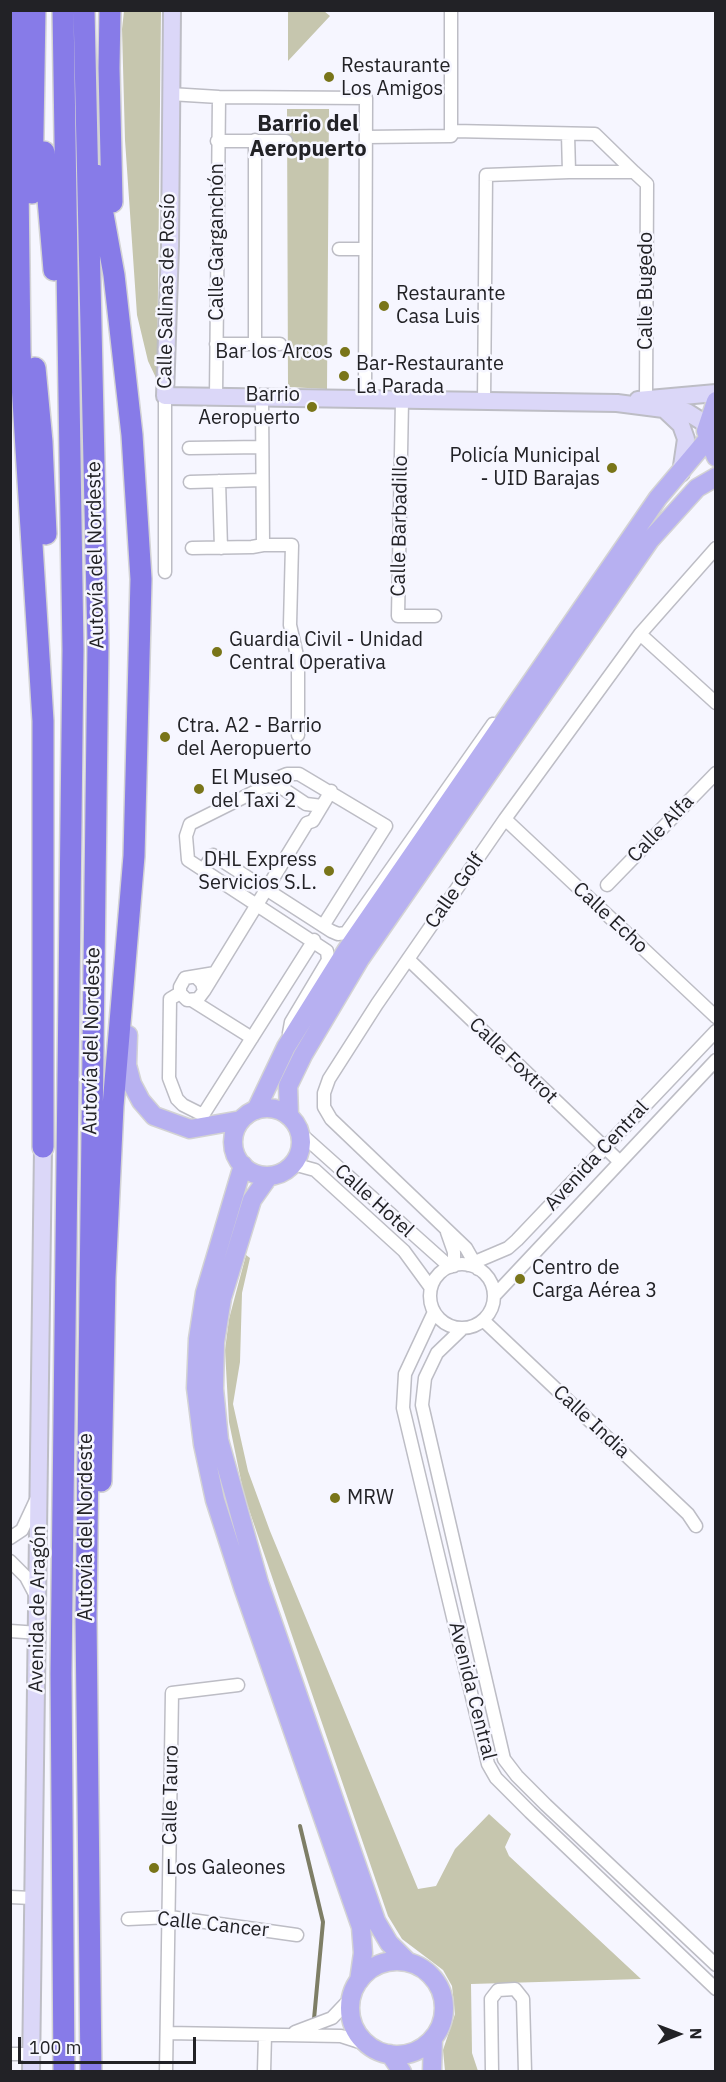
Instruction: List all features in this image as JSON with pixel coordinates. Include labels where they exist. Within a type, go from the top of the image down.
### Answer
[{"type":"highway","points":[[16,10],[21,352],[43,721],[43,1147]]},
{"type":"highway","points":[[36,10],[31,290],[42,442],[47,566],[50,806],[48,1053],[43,1147]]},
{"type":"highway","points":[[36,10],[55,293],[69,381]]},
{"type":"highway","name":"Autovía del Nordeste","points":[[63,10],[73,650],[61,1672],[64,2072]]},
{"type":"highway","name":"Autovía del Nordeste","points":[[84,10],[84,109],[93,347],[98,644],[86,1607],[91,2072]]},
{"type":"highway","points":[[110,10],[109,111],[114,275]]},
{"type":"highway","points":[[84,109],[114,275],[132,435],[141,579],[136,793],[113,1106],[106,1257],[96,1616]]},
{"type":"highway","points":[[92,1058],[99,1082],[100,1121],[96,1616],[97,1958],[92,2006]]},
{"type":"main road","points":[[716,401],[707,432],[681,472],[658,498],[519,698],[346,951],[286,1047],[233,1140],[235,1151],[243,1165],[259,1175],[269,1176],[278,1174],[293,1164],[299,1155],[300,1133],[289,1115],[288,1086],[360,959],[650,540],[697,488],[716,477]]},
{"type":"main road","points":[[707,432],[716,456]]},
{"type":"main road","points":[[650,540],[716,488]]},
{"type":"main road","points":[[129,911],[127,1065],[132,1084],[141,1101],[154,1116],[190,1129],[267,1108],[289,1115]]},
{"type":"main road","points":[[243,1165],[205,1293],[198,1339],[196,1388],[203,1444],[215,1500],[361,1927],[363,1953],[350,2008],[355,2029],[369,2045],[390,2054],[409,2053],[433,2038]]},
{"type":"main road","points":[[269,1176],[252,1200],[222,1298],[214,1365],[219,1440],[259,1583],[376,1921],[389,1943],[408,1962]]},
{"type":"main road","points":[[355,1989],[375,1966],[397,1960],[408,1962],[429,1973],[442,1993],[443,2017],[433,2038],[432,2072]]},
{"type":"main road","points":[[390,2054],[402,2072]]},
{"type":"street","name":"Calle Salinas de Rosío","points":[[165,572],[165,396],[170,246],[172,10]]},
{"type":"street","points":[[451,10],[451,136]]},
{"type":"street","points":[[170,94],[219,97],[366,98],[365,400]]},
{"type":"street","name":"Calle Garganchón","points":[[216,397],[219,97]]},
{"type":"street","points":[[451,136],[454,131],[595,134],[634,172]]},
{"type":"street","points":[[568,134],[569,172]]},
{"type":"street","points":[[366,137],[451,136]]},
{"type":"street","name":"Calle Garganchón","points":[[255,140],[255,344]]},
{"type":"street","name":"Calle Garganchón","points":[[218,141],[286,141]]},
{"type":"street","points":[[484,402],[486,175],[634,172]]},
{"type":"street","name":"Calle Bugedo","points":[[634,172],[647,184],[646,399]]},
{"type":"street","points":[[339,249],[365,249]]},
{"type":"street","name":"Calle Garganchón","points":[[216,344],[280,344]]},
{"type":"street","points":[[617,403],[716,393]]},
{"type":"street","points":[[165,396],[617,403],[687,412],[707,432]]},
{"type":"street","points":[[262,399],[263,544]]},
{"type":"street","name":"Calle Barbadillo","points":[[402,400],[398,616],[435,616]]},
{"type":"street","points":[[664,410],[681,425],[686,439],[681,472]]},
{"type":"street","points":[[189,448],[262,447]]},
{"type":"street","points":[[190,482],[262,480]]},
{"type":"street","points":[[219,481],[221,548]]},
{"type":"street","points":[[192,548],[263,544],[292,545],[290,625],[298,660],[298,735]]},
{"type":"street","name":"Calle Golf","points":[[474,1265],[447,1231],[332,1119],[324,1107],[324,1093],[329,1080],[408,959],[505,819],[640,634],[716,548]]},
{"type":"street","points":[[640,634],[716,703]]},
{"type":"street","points":[[203,870],[213,855],[323,926],[338,934],[346,933],[489,727],[519,698]]},
{"type":"street","name":"Calle Alfa","points":[[607,885],[716,773]]},
{"type":"street","points":[[262,788],[272,780],[287,774],[299,774],[331,791],[386,826],[323,926]]},
{"type":"street","points":[[286,1047],[291,1022],[328,960],[327,951],[314,939],[203,870],[186,856],[186,836],[190,824],[268,786],[282,788],[306,804],[322,806]]},
{"type":"street","points":[[307,823],[312,821],[331,791]]},
{"type":"street","points":[[193,1001],[204,992],[307,823],[306,804]]},
{"type":"street","name":"Calle Echo","points":[[505,819],[716,1017]]},
{"type":"street","points":[[214,973],[190,977],[182,982],[180,993],[170,999],[169,1078],[177,1099],[183,1106],[203,1114],[314,939]]},
{"type":"street","name":"Calle Foxtrot","points":[[408,959],[619,1161]]},
{"type":"street","points":[[196,977],[202,983],[204,992]]},
{"type":"street","points":[[180,993],[187,1000],[193,1001],[252,1038]]},
{"type":"street","name":"Avenida Central","points":[[474,1265],[508,1248],[517,1240],[716,1031]]},
{"type":"street","name":"Avenida Central","points":[[494,1296],[716,1060]]},
{"type":"street","name":"Calle Hotel","points":[[300,1133],[452,1266]]},
{"type":"street","name":"Avenida de Aragón","points":[[31,2072],[32,1898],[39,1633],[43,1147]]},
{"type":"street","name":"Calle Hotel","points":[[293,1164],[315,1170],[404,1251],[431,1288]]},
{"type":"street","points":[[447,1231],[454,1252],[452,1266]]},
{"type":"street","points":[[474,1265],[492,1286],[494,1296],[489,1313],[483,1320],[463,1328],[452,1327],[434,1312],[430,1296],[431,1288],[441,1272],[452,1266],[474,1265]]},
{"type":"street","name":"Avenida Central","points":[[434,1312],[405,1374],[403,1408],[488,1764],[496,1778],[551,1834],[716,1989]]},
{"type":"street","name":"Calle India","points":[[483,1320],[688,1514],[696,1526]]},
{"type":"street","name":"Avenida Central","points":[[463,1328],[437,1353],[425,1378],[422,1406],[504,1759],[517,1776],[546,1805],[716,1965]]},
{"type":"street","points":[[10,1538],[22,1530],[39,1493]]},
{"type":"street","points":[[10,1561],[26,1577],[39,1601]]},
{"type":"street","points":[[10,1631],[39,1633]]},
{"type":"street","name":"Calle Tauro","points":[[166,2072],[172,1693],[238,1685]]},
{"type":"street","points":[[10,1898],[32,1898]]},
{"type":"street","name":"Calle Cancer","points":[[128,1918],[170,1917],[297,1935]]},
{"type":"street","points":[[291,2034],[332,2018],[355,1989]]},
{"type":"street","points":[[492,2072],[491,1999],[498,1990],[515,1989],[523,1999],[525,2072]]},
{"type":"street","points":[[167,2033],[341,2036],[369,2045]]},
{"type":"street","points":[[264,2072],[265,2036]]},
{"type":"street","points":[[10,2054],[31,2054]]},
{"type":"green space","points":[[124,11],[161,11],[157,380],[148,361],[137,315],[125,140],[122,29]]},
{"type":"green space","points":[[288,11],[324,11],[330,16],[288,61]]},
{"type":"green space","points":[[287,109],[329,109],[327,389],[288,387]]},
{"type":"green space","points":[[246,1255],[250,1258],[242,1293],[240,1362],[233,1404],[248,1471],[270,1531],[418,1889],[436,1886],[455,1849],[489,1814],[511,1834],[505,1847],[509,1856],[641,1979],[471,1984],[472,2053],[478,2071],[445,2071],[443,2050],[455,2014],[452,1986],[443,1970],[402,1939],[388,1916],[244,1495],[229,1422],[225,1350],[229,1319]]},
{"type":"waterway","points":[[300,1826],[323,1922],[314,2019]]},
{"type":"place","name":"Restaurante Los Amigos","points":[[329,77]]},
{"type":"place","name":"Restaurante Casa Luis","points":[[384,306]]},
{"type":"place","name":"Bar los Arcos","points":[[345,352]]},
{"type":"place","name":"Bar-Restaurante La Parada","points":[[344,376]]},
{"type":"place","name":"Barrio Aeropuerto","points":[[312,407]]},
{"type":"place","name":"Policía Municipal - UID Barajas","points":[[612,468]]},
{"type":"place","name":"Guardia Civil - Unidad Central Operativa","points":[[217,652]]},
{"type":"place","name":"Ctra. A2 - Barrio del Aeropuerto","points":[[165,737]]},
{"type":"place","name":"El Museo del Taxi 2","points":[[199,789]]},
{"type":"place","name":"DHL Express Servicios S.L.","points":[[329,871]]},
{"type":"place","name":"Centro de Carga Aérea 3","points":[[520,1279]]},
{"type":"place","name":"MRW","points":[[335,1498]]},
{"type":"place","name":"Los Galeones","points":[[154,1868]]},
{"type":"district","name":"Barrio del Aeropuerto","points":[[308,138]]}]
